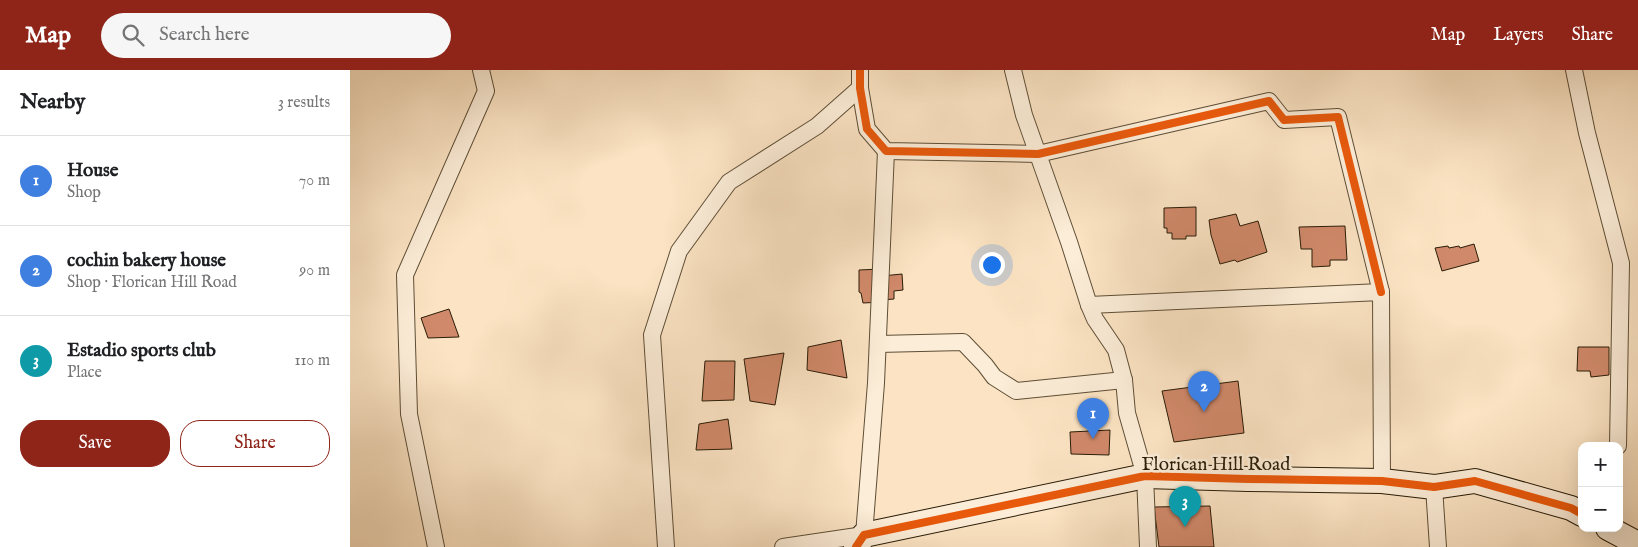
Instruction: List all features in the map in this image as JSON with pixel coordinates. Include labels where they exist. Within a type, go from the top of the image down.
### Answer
[{"type":"street","points":[[436,547],[409,414],[406,275],[486,91],[481,70]]},
{"type":"street","points":[[783,547],[860,541],[876,383],[886,151],[867,129],[860,88],[860,70]]},
{"type":"street","points":[[1013,70],[1024,115],[1070,242],[1089,305],[1095,319],[1116,350],[1124,380],[1127,413],[1145,476],[1148,547]]},
{"type":"street","points":[[1574,70],[1587,134],[1621,263],[1618,442]]},
{"type":"street","points":[[666,547],[652,335],[680,251],[729,182],[817,126],[860,88]]},
{"type":"street","points":[[886,151],[1038,154],[1269,100],[1284,120],[1338,117],[1381,292],[1382,481]]},
{"type":"street","points":[[1089,305],[1381,292]]},
{"type":"street","points":[[878,344],[963,342],[994,377],[1016,391],[1124,380]]},
{"type":"street","name":"Florican Hill Road","points":[[860,541],[1145,476],[1382,481],[1434,487],[1475,481],[1571,508],[1578,512]]},
{"type":"street","points":[[1434,487],[1438,547]]},
{"type":"street","points":[[1617,532],[1638,544]]},
{"type":"building","points":[[1196,207],[1196,236],[1186,236],[1186,239],[1172,239],[1172,233],[1167,233],[1167,228],[1164,228],[1164,208]]},
{"type":"building","points":[[1236,214],[1240,226],[1258,221],[1267,252],[1237,262],[1235,260],[1220,264],[1211,235],[1209,220]]},
{"type":"building","points":[[1345,226],[1347,260],[1330,260],[1330,266],[1312,267],[1312,249],[1301,249],[1299,227]]},
{"type":"building","points":[[1474,244],[1479,261],[1442,271],[1435,248],[1459,246],[1460,248]]},
{"type":"building","points":[[881,269],[882,276],[902,274],[903,290],[894,291],[894,299],[863,303],[861,293],[859,292],[859,270]]},
{"type":"building","points":[[449,309],[459,337],[428,338],[421,318]]},
{"type":"building","points":[[841,340],[847,378],[807,370],[808,347]]},
{"type":"building","points":[[1578,347],[1609,347],[1609,375],[1591,377],[1590,371],[1577,371]]},
{"type":"building","points":[[784,353],[775,405],[750,401],[744,359]]},
{"type":"building","points":[[705,361],[735,361],[734,400],[702,401]]},
{"type":"building","points":[[1238,381],[1244,433],[1174,442],[1162,391]]},
{"type":"building","points":[[728,419],[732,449],[696,450],[699,424]]},
{"type":"building","points":[[1110,430],[1109,455],[1071,454],[1070,432]]},
{"type":"building","points":[[1210,506],[1214,547],[1159,547],[1154,507]]},
{"type":"cycle path","points":[[860,70],[860,88],[867,129],[886,151],[1038,154],[1269,101],[1284,120],[1338,117],[1381,292]]},
{"type":"cycle path","points":[[856,547],[864,535],[1145,476],[1382,481],[1434,487],[1475,481],[1571,508],[1578,512]]},
{"type":"place","name":"cochin bakery house","points":[[1204,412]]},
{"type":"place","name":"House","points":[[1093,439]]},
{"type":"place","name":"Estadio sports club","points":[[1185,527]]}]
